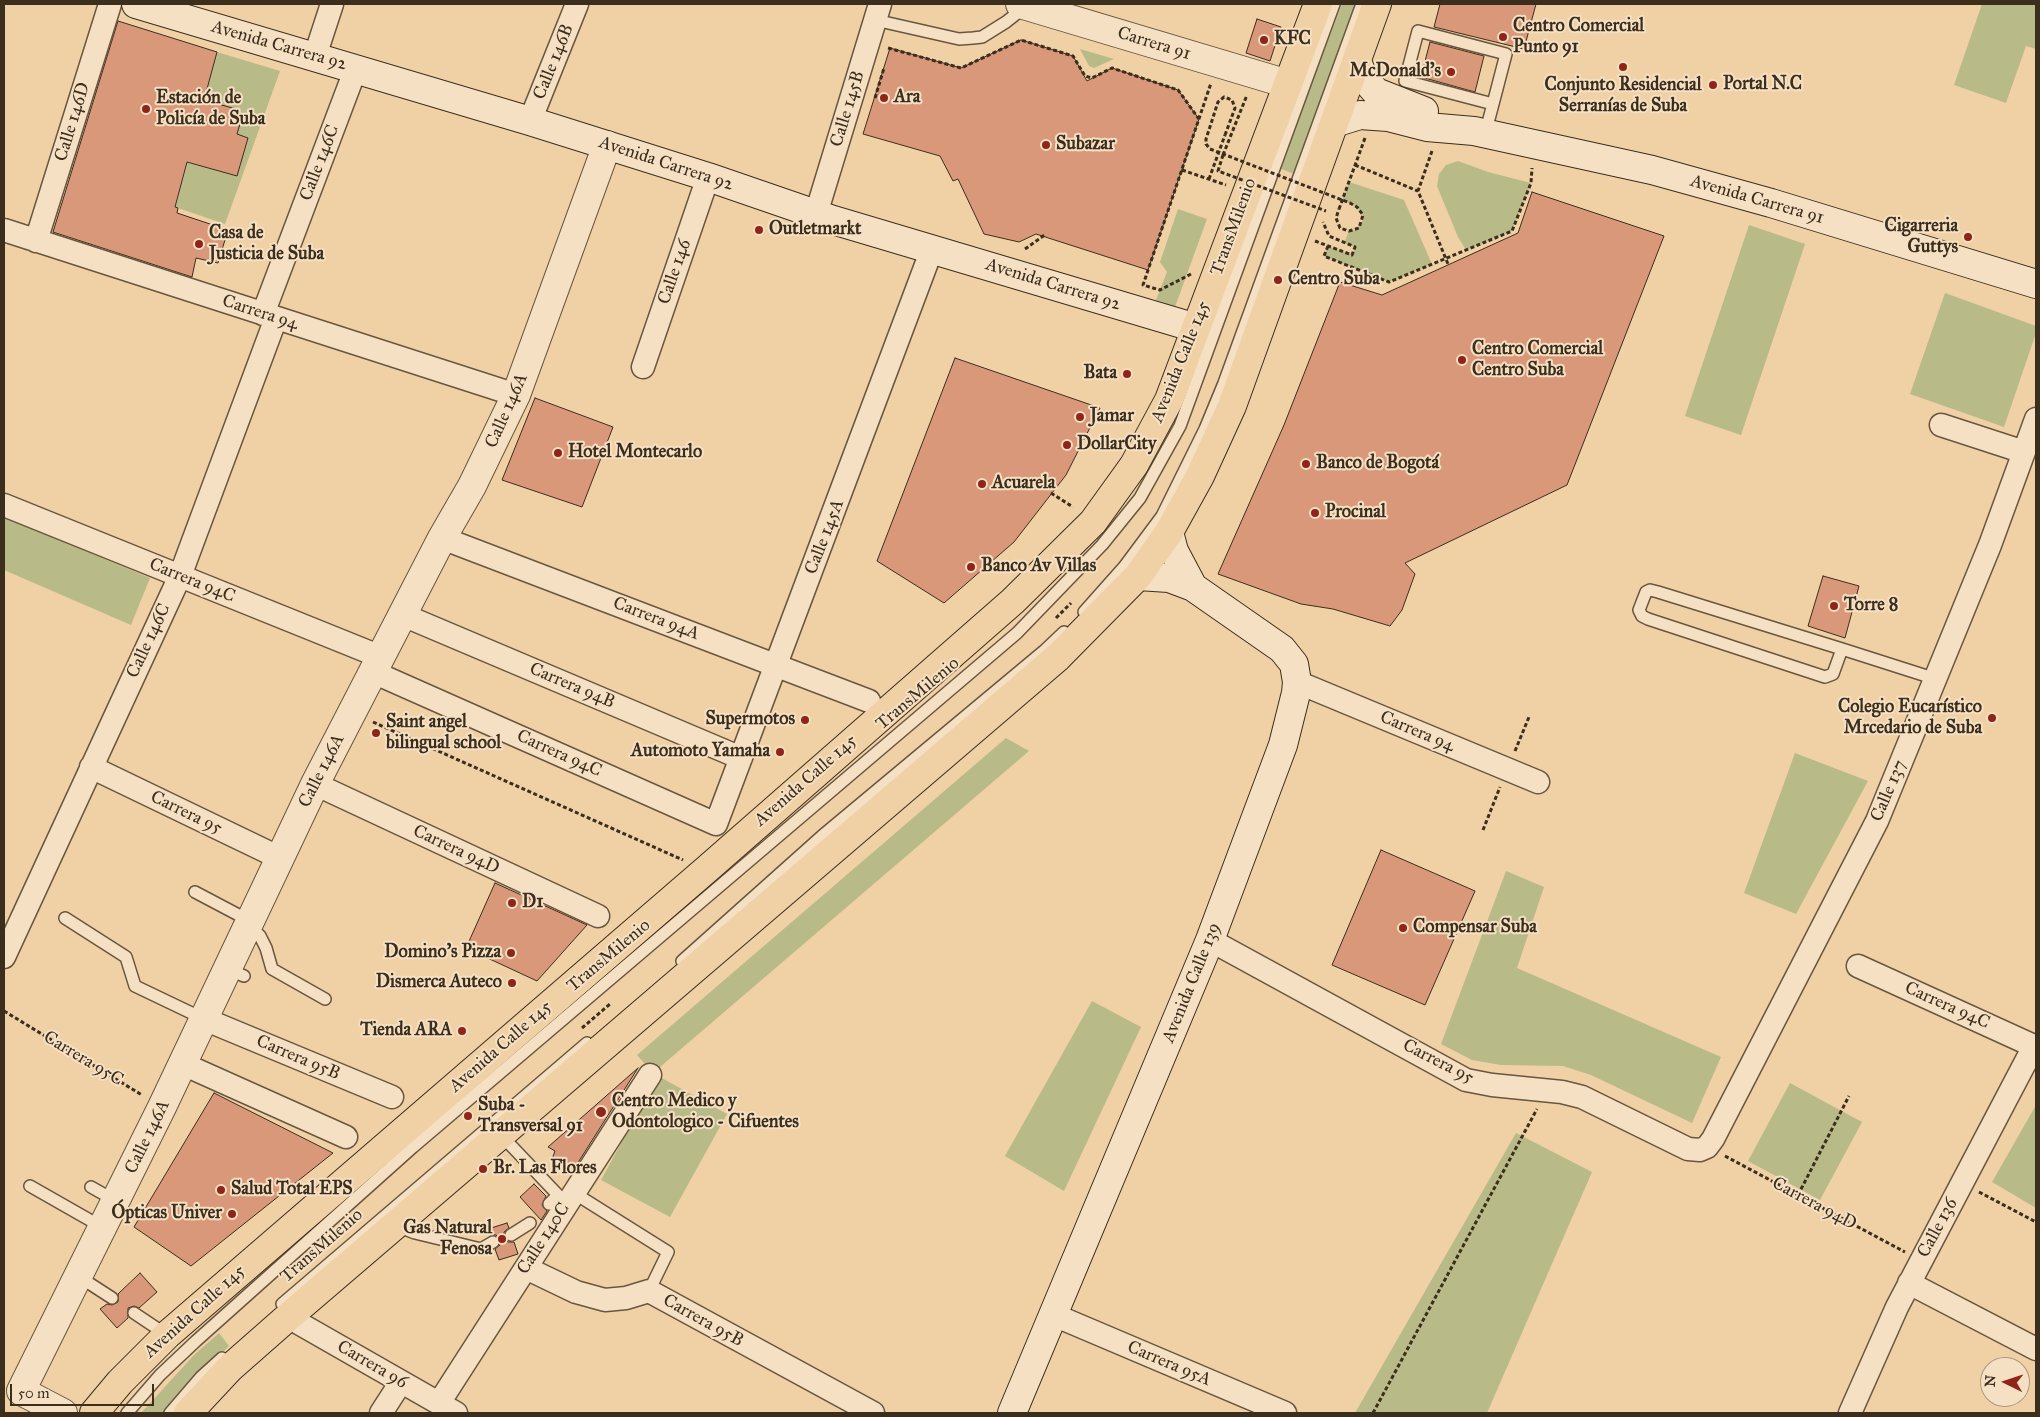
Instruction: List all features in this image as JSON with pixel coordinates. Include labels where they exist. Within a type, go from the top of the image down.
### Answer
[{"type":"main road","name":"Avenida Carrera 92","points":[[136,4],[530,121],[708,177],[816,214],[1196,328]]},
{"type":"main road","name":"Carrera 91","points":[[1024,4],[1288,84]]},
{"type":"main road","name":"Avenida Calle 145","points":[[94,1413],[120,1382],[167,1335],[707,869],[1013,600],[1075,541],[1109,501],[1152,433],[1169,400],[1318,4]]},
{"type":"main road","points":[[188,1413],[281,1315],[396,1225],[1018,692],[1058,656],[1138,576],[1169,532],[1200,476],[1232,406],[1377,4]]},
{"type":"main road","name":"Avenida Carrera 91","points":[[1357,60],[1370,86],[1382,96],[1480,132]]},
{"type":"main road","name":"Avenida Carrera 91","points":[[1334,123],[1360,115],[1480,132],[1699,182],[2036,284]]},
{"type":"main road","name":"Calle 146A","points":[[63,1413],[20,1390],[116,1201],[204,1018],[236,973],[250,921],[315,784],[442,538],[472,486],[516,395],[607,145]]},
{"type":"main road","name":"Avenida Calle 139","points":[[1169,532],[1174,551],[1193,587]]},
{"type":"main road","name":"Avenida Calle 139","points":[[1012,1413],[1210,940],[1283,745],[1297,682],[1294,664],[1282,649],[1193,587],[1169,578],[1138,576]]},
{"type":"street","name":"Calle 146D","points":[[36,241],[110,4]]},
{"type":"street","points":[[315,56],[332,4]]},
{"type":"street","name":"Calle 146B","points":[[530,121],[577,4]]},
{"type":"street","name":"Calle 145B","points":[[816,214],[878,12]]},
{"type":"street","name":"Calle 146C","points":[[4,957],[180,576],[356,68]]},
{"type":"street","name":"Calle 146","points":[[642,367],[708,177]]},
{"type":"street","name":"Carrera 94","points":[[4,230],[516,395]]},
{"type":"street","name":"Calle 145A","points":[[716,824],[932,249]]},
{"type":"street","name":"Calle 137","points":[[1707,1147],[1877,821],[1990,545],[2036,420]]},
{"type":"street","points":[[1941,425],[2024,452]]},
{"type":"street","name":"Carrera 94C","points":[[4,505],[180,576],[377,664],[716,824]]},
{"type":"street","name":"Carrera 94A","points":[[442,538],[777,664],[869,701]]},
{"type":"street","name":"Carrera 94B","points":[[403,614],[742,758]]},
{"type":"street","name":"Carrera 94","points":[[1297,682],[1538,782]]},
{"type":"street","name":"Carrera 95","points":[[91,767],[280,858]]},
{"type":"street","name":"Carrera 94D","points":[[315,784],[598,916]]},
{"type":"street","name":"Carrera 95","points":[[1210,940],[1466,1080],[1492,1086],[1547,1091],[1582,1097],[1688,1150],[1700,1150],[1707,1147]]},
{"type":"street","name":"Carrera 94C","points":[[1858,966],[2035,1046]]},
{"type":"street","name":"Carrera 95B","points":[[204,1018],[392,1097]]},
{"type":"street","name":"Calle 136","points":[[1850,1413],[1909,1283],[2035,1046]]},
{"type":"street","points":[[183,1064],[346,1137]]},
{"type":"street","name":"Calle 140C","points":[[447,1408],[526,1268],[650,1075]]},
{"type":"street","name":"Carrera 95B","points":[[526,1268],[576,1292],[605,1300],[626,1298],[649,1291],[873,1413]]},
{"type":"street","points":[[1909,1283],[2036,1349]]},
{"type":"street","name":"Carrera 96","points":[[281,1315],[447,1408]]},
{"type":"street","name":"Carrera 95A","points":[[1054,1315],[1285,1413]]},
{"type":"street","points":[[381,1413],[401,1382]]},
{"type":"lane","points":[[878,12],[959,39],[973,38],[990,32],[1024,4]]},
{"type":"lane","name":"TransMilenio","points":[[128,1413],[160,1375],[196,1341],[413,1147],[1017,632],[1102,545],[1140,498],[1180,426],[1334,4]]},
{"type":"lane","points":[[672,970],[822,836],[1044,651],[1074,622],[1124,567],[1162,516],[1205,429],[1224,383],[1362,4]]},
{"type":"lane","points":[[1480,132],[1493,104],[1506,54],[1418,31],[1405,82],[1493,104]]},
{"type":"lane","points":[[1842,649],[1833,674],[1825,676],[1648,619],[1642,616],[1639,610],[1646,592],[1650,590],[1842,649],[1936,678]]},
{"type":"lane","points":[[195,892],[250,921],[249,925],[260,936],[266,948],[272,969],[325,999]]},
{"type":"lane","points":[[65,918],[126,957],[135,986],[204,1018]]},
{"type":"lane","name":"TransMilenio","points":[[281,1315],[342,1251],[597,1034]]},
{"type":"lane","points":[[501,1135],[558,1195],[549,1204]]},
{"type":"lane","points":[[30,1186],[102,1227]]},
{"type":"lane","points":[[91,1186],[116,1201]]},
{"type":"lane","points":[[574,1193],[668,1252],[649,1291]]},
{"type":"lane","points":[[511,1236],[530,1223]]},
{"type":"lane","points":[[396,1225],[414,1233],[481,1249],[493,1242]]},
{"type":"lane","points":[[78,1276],[112,1298]]},
{"type":"lane","points":[[134,1313],[167,1335]]},
{"type":"lane","points":[[170,1413],[201,1377],[234,1347]]},
{"type":"path","points":[[868,42],[961,68],[1021,40],[1073,56],[1085,76],[1092,78],[1112,68],[1178,90],[1199,119]]},
{"type":"path","points":[[1196,271],[1160,290],[1143,285],[1212,80]]},
{"type":"path","points":[[1209,179],[1225,135],[1235,108],[1232,100],[1224,97],[1218,102],[1206,144],[1210,149],[1224,154],[1332,196],[1357,207],[1363,215],[1362,223],[1356,230],[1348,231],[1340,228],[1336,218],[1339,209],[1355,165],[1367,133]]},
{"type":"path","points":[[1243,105],[1218,171],[1326,211]]},
{"type":"path","points":[[1434,148],[1418,191],[1448,264]]},
{"type":"path","points":[[1355,165],[1418,191]]},
{"type":"path","points":[[1328,246],[1324,256],[1389,282],[1512,231],[1531,183],[1532,167]]},
{"type":"path","points":[[1182,170],[1228,185]]},
{"type":"path","points":[[1309,239],[1352,255],[1355,247],[1329,236],[1324,226],[1326,211],[1332,196]]},
{"type":"path","points":[[1024,249],[1046,234]]},
{"type":"path","points":[[1051,494],[1072,508],[1078,501]]},
{"type":"path","points":[[352,712],[690,863]]},
{"type":"path","name":"Carrera 95C","points":[[4,1011],[162,1107]]},
{"type":"path","points":[[1373,1413],[1547,1091]]},
{"type":"path","points":[[1798,1195],[1849,1096]]},
{"type":"path","name":"Carrera 94D","points":[[1707,1147],[1921,1260]]},
{"type":"path","points":[[1962,1183],[2036,1222]]},
{"type":"green space","points":[[1342,4],[1356,4],[1294,174],[1279,168]]},
{"type":"green space","points":[[1982,4],[2036,4],[2036,49],[2026,46],[2006,103],[1954,85]]},
{"type":"green space","points":[[1080,49],[1114,59],[1094,68],[1089,66]]},
{"type":"green space","points":[[217,52],[280,71],[225,224],[175,207]]},
{"type":"green space","points":[[1458,161],[1488,172],[1531,183],[1512,231],[1466,250],[1458,237],[1437,186],[1439,174],[1446,165]]},
{"type":"green space","points":[[1349,182],[1404,200],[1432,264],[1389,282],[1324,256],[1328,246],[1352,255],[1355,247],[1344,243],[1349,231],[1356,230],[1362,223],[1363,215],[1357,207],[1342,200]]},
{"type":"green space","points":[[1178,209],[1207,219],[1175,307],[1156,300],[1167,272],[1160,262]]},
{"type":"green space","points":[[1749,225],[1805,244],[1741,435],[1685,416]]},
{"type":"green space","points":[[1945,293],[2036,326],[2036,333],[2004,427],[1910,394]]},
{"type":"green space","points":[[4,517],[150,578],[131,625],[4,570]]},
{"type":"green space","points":[[1006,738],[1029,751],[653,1073],[637,1055]]},
{"type":"green space","points":[[1795,753],[1868,781],[1796,914],[1744,893]]},
{"type":"green space","points":[[1506,871],[1544,887],[1517,968],[1721,1057],[1692,1123],[1591,1075],[1563,1066],[1501,1065],[1472,1060],[1441,1044]]},
{"type":"green space","points":[[1092,1001],[1141,1027],[1064,1191],[1005,1156]]},
{"type":"green space","points":[[658,1076],[727,1114],[670,1217],[601,1180]]},
{"type":"green space","points":[[1790,1083],[1862,1122],[1820,1200],[1748,1161]]},
{"type":"green space","points":[[2036,1105],[2036,1208],[1992,1182]]},
{"type":"green space","points":[[1516,1133],[1592,1172],[1487,1413],[1355,1413]]},
{"type":"green space","points":[[219,1333],[229,1346],[162,1413],[141,1413],[194,1355]]},
{"type":"building","name":"Centro Comercial Punto 91","points":[[1440,4],[1536,4],[1524,49],[1434,27]]},
{"type":"building","name":"KFC","points":[[1257,19],[1281,27],[1270,61],[1246,53]]},
{"type":"building","name":"Estación de Policía de Suba","points":[[118,21],[217,52],[204,100],[236,109],[232,121],[240,124],[237,134],[248,138],[237,176],[187,162],[175,207],[178,208],[177,213],[228,230],[218,263],[196,258],[192,277],[53,232]]},
{"type":"building","name":"Subazar","points":[[1021,40],[1073,56],[1087,81],[1112,68],[1178,90],[1199,119],[1148,270],[1036,234],[1019,242],[984,234],[958,179],[953,181],[940,156],[863,134],[890,48],[961,68]]},
{"type":"building","name":"McDonald's","points":[[1430,42],[1484,56],[1475,92],[1421,77]]},
{"type":"building","name":"Centro Comercial Centro Suba","points":[[1532,192],[1664,236],[1567,485],[1405,563],[1415,574],[1402,610],[1390,626],[1333,609],[1301,604],[1218,574],[1284,425],[1340,282],[1382,295],[1518,233]]},
{"type":"building","name":"Acuarela","points":[[955,358],[1100,408],[1066,475],[1014,542],[944,603],[877,561]]},
{"type":"building","name":"Hotel Montecarlo","points":[[535,398],[613,427],[582,507],[502,480]]},
{"type":"building","name":"Torre 8","points":[[1823,576],[1859,586],[1845,638],[1808,626]]},
{"type":"building","name":"Compensar Suba","points":[[1381,850],[1475,891],[1425,1005],[1332,965]]},
{"type":"building","name":"D1","points":[[495,883],[587,925],[537,981],[466,948]]},
{"type":"building","name":"Centro Medico y Odontologico - Cifuentes","points":[[638,1068],[572,1172],[551,1162],[555,1151],[548,1147]]},
{"type":"building","name":"Salud Total EPS","points":[[214,1093],[333,1153],[191,1266],[134,1227]]},
{"type":"building","points":[[534,1184],[546,1196],[542,1205],[547,1211],[541,1220],[520,1197]]},
{"type":"building","name":"Gas Natural Fenosa","points":[[507,1223],[509,1228],[504,1232],[504,1239],[508,1242],[514,1242],[518,1254],[499,1260],[495,1249],[500,1245],[500,1239],[496,1235],[490,1235],[488,1229]]},
{"type":"building","points":[[140,1273],[157,1292],[139,1308],[134,1306],[128,1308],[128,1318],[117,1328],[100,1309],[107,1304],[112,1305],[118,1302],[118,1294]]},
{"type":"place","name":"Centro Comercial Punto 91","points":[[1503,37]]},
{"type":"place","name":"KFC","points":[[1264,40]]},
{"type":"place","name":"Conjunto Residencial Serranías de Suba","points":[[1623,67]]},
{"type":"place","name":"McDonald's","points":[[1451,72]]},
{"type":"place","name":"Portal N.C","points":[[1713,85]]},
{"type":"place","name":"Ara","points":[[884,98]]},
{"type":"place","name":"Estación de Policía de Suba","points":[[146,109]]},
{"type":"place","name":"Subazar","points":[[1046,145]]},
{"type":"place","name":"Outletmarkt","points":[[759,230]]},
{"type":"place","name":"Cigarreria Guttys","points":[[1968,237]]},
{"type":"place","name":"Casa de Justicia de Suba","points":[[199,244]]},
{"type":"place","name":"Centro Suba","points":[[1278,280]]},
{"type":"place","name":"Centro Comercial Centro Suba","points":[[1462,360]]},
{"type":"place","name":"Bata","points":[[1127,374]]},
{"type":"place","name":"Jamar","points":[[1080,417]]},
{"type":"place","name":"DollarCity","points":[[1067,445]]},
{"type":"place","name":"Hotel Montecarlo","points":[[558,453]]},
{"type":"place","name":"Banco de Bogotá","points":[[1306,464]]},
{"type":"place","name":"Acuarela","points":[[982,484]]},
{"type":"place","name":"Procinal","points":[[1315,513]]},
{"type":"place","name":"Banco Av Villas","points":[[971,567]]},
{"type":"place","name":"Torre 8","points":[[1834,606]]},
{"type":"place","name":"Colegio Eucarístico Mrcedario de Suba","points":[[1992,718]]},
{"type":"place","name":"Supermotos","points":[[805,720]]},
{"type":"place","name":"Saint angel bilingual school","points":[[376,733]]},
{"type":"place","name":"Automoto Yamaha","points":[[780,752]]},
{"type":"place","name":"D1","points":[[512,903]]},
{"type":"place","name":"Compensar Suba","points":[[1403,928]]},
{"type":"place","name":"Domino's Pizza","points":[[511,953]]},
{"type":"place","name":"Dismerca Auteco","points":[[512,983]]},
{"type":"place","name":"Tienda ARA","points":[[462,1031]]},
{"type":"place","name":"Centro Medico y Odontologico - Cifuentes","points":[[601,1112]]},
{"type":"place","name":"Suba - Transversal 91","points":[[468,1116]]},
{"type":"place","name":"Br. Las Flores","points":[[483,1169]]},
{"type":"place","name":"Salud Total EPS","points":[[221,1190]]},
{"type":"place","name":"Ópticas Univer","points":[[232,1214]]},
{"type":"place","name":"Gas Natural Fenosa","points":[[502,1239]]}]
